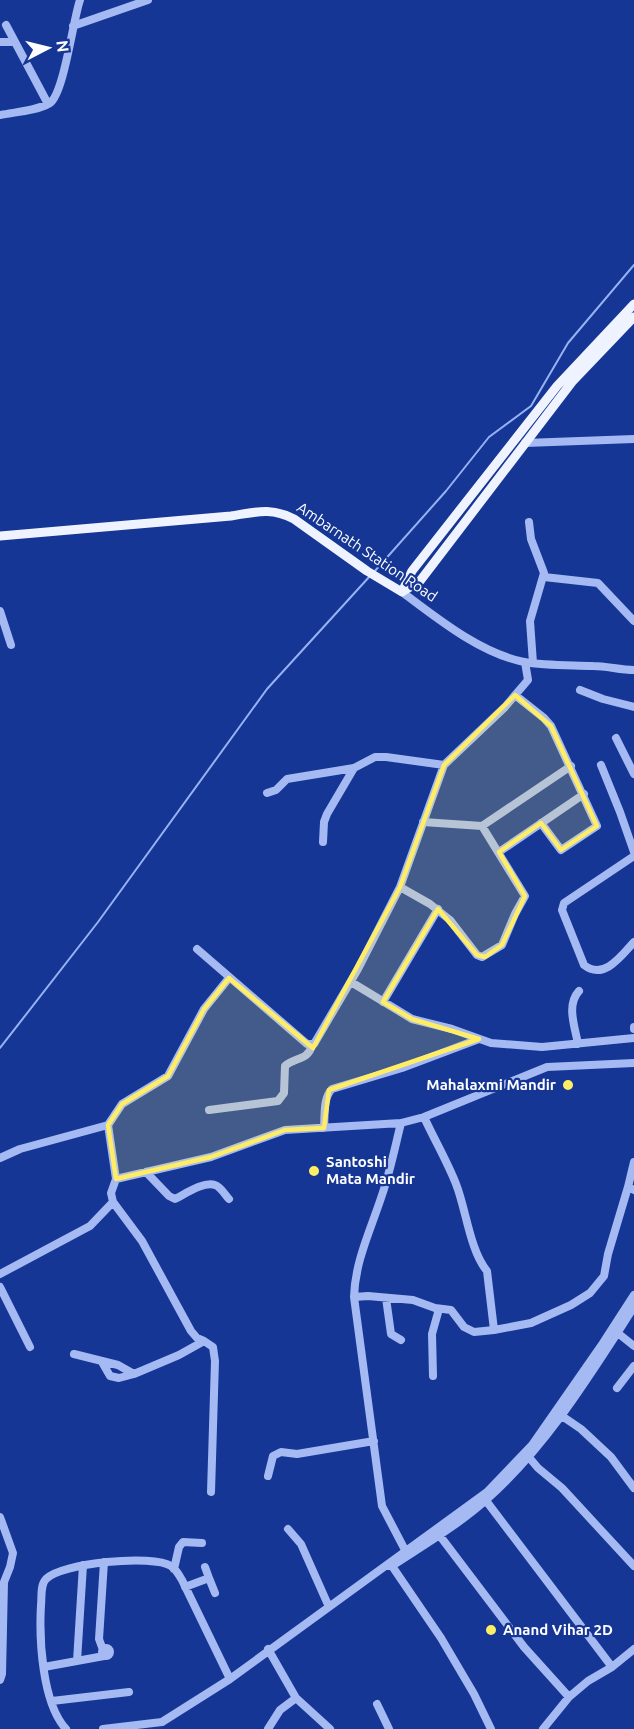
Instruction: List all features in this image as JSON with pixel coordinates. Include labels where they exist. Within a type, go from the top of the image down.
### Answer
[{"type":"main road","points":[[402,592],[412,571],[557,386],[634,304]]},
{"type":"main road","points":[[402,592],[420,581],[572,382],[634,317]]},
{"type":"main road","name":"Ambarnath Station Road","points":[[0,536],[231,516],[268,510],[281,512],[294,519],[367,571],[402,592]]},
{"type":"street","points":[[0,115],[48,104],[54,98],[68,60],[80,0]]},
{"type":"street","points":[[73,26],[148,0]]},
{"type":"street","points":[[6,25],[48,104]]},
{"type":"street","points":[[0,42],[14,42]]},
{"type":"street","points":[[525,443],[634,439]]},
{"type":"street","points":[[209,1110],[278,1101],[282,1098],[285,1066],[303,1059],[310,1052],[312,1045],[317,1041],[351,982],[400,887],[444,765],[528,680],[530,621],[544,577],[531,538],[529,522]]},
{"type":"street","points":[[544,577],[598,583],[634,621]]},
{"type":"street","name":"Ambarnath Station Road","points":[[402,592],[456,633],[470,638],[488,650],[529,662],[634,670]]},
{"type":"street","points":[[0,611],[11,645]]},
{"type":"street","points":[[580,690],[634,707]]},
{"type":"street","points":[[515,695],[551,726],[584,794],[596,827],[561,850],[542,823]]},
{"type":"street","points":[[616,738],[634,774]]},
{"type":"street","points":[[267,793],[276,790],[287,778],[354,768],[367,760],[386,757],[444,765]]},
{"type":"street","points":[[601,765],[634,854],[564,903],[562,910],[588,968],[596,970],[612,965],[634,942]]},
{"type":"street","points":[[423,822],[482,826],[571,766]]},
{"type":"street","points":[[323,842],[324,822],[327,814],[354,768]]},
{"type":"street","points":[[499,852],[584,794]]},
{"type":"street","points":[[400,887],[438,909],[450,920],[477,955],[485,957],[502,945],[525,896],[482,826]]},
{"type":"street","points":[[383,1002],[438,909]]},
{"type":"street","points":[[198,949],[307,1044],[312,1045]]},
{"type":"street","points":[[0,1158],[20,1149],[108,1125],[122,1104],[168,1076],[204,1009],[229,978]]},
{"type":"street","points":[[351,982],[412,1019],[452,1029],[479,1039],[513,1046],[542,1047],[634,1038]]},
{"type":"street","points":[[578,1044],[571,1006],[579,991]]},
{"type":"street","points":[[324,1128],[326,1101],[332,1089],[402,1068],[479,1039]]},
{"type":"street","points":[[116,1179],[211,1157],[285,1130],[401,1123],[424,1117],[547,1067],[634,1063]]},
{"type":"street","points":[[424,1117],[456,1182],[474,1244],[482,1265],[487,1270],[494,1330]]},
{"type":"street","points":[[401,1123],[382,1196],[360,1256],[354,1297],[382,1506],[405,1550]]},
{"type":"street","points":[[108,1125],[116,1179],[112,1186],[112,1203],[142,1241],[191,1331],[197,1338],[213,1347],[215,1360],[211,1492]]},
{"type":"street","points":[[354,1297],[413,1300],[440,1309],[451,1310],[464,1327],[474,1332],[531,1323],[571,1305],[590,1293],[604,1276],[608,1254],[631,1188],[634,1162]]},
{"type":"street","points":[[146,1172],[169,1196],[175,1199],[199,1188],[214,1185],[229,1199]]},
{"type":"street","points":[[0,1274],[90,1226],[112,1203]]},
{"type":"street","points":[[0,1287],[30,1347]]},
{"type":"street","points":[[615,1331],[634,1295]]},
{"type":"street","points":[[387,1298],[391,1335],[401,1340]]},
{"type":"street","points":[[152,1729],[230,1678],[484,1498],[527,1455],[559,1414],[634,1307]]},
{"type":"street","points":[[433,1376],[432,1334],[440,1309]]},
{"type":"street","points":[[615,1331],[634,1346]]},
{"type":"street","points":[[102,1362],[110,1377],[119,1378],[134,1374],[194,1348],[204,1341]]},
{"type":"street","points":[[74,1354],[118,1365],[134,1374]]},
{"type":"street","points":[[617,1388],[634,1366]]},
{"type":"street","points":[[559,1414],[580,1429],[611,1457],[634,1488]]},
{"type":"street","points":[[268,1476],[273,1456],[281,1452],[297,1454],[374,1441]]},
{"type":"street","points":[[527,1455],[562,1488],[597,1529],[634,1566]]},
{"type":"street","points":[[484,1498],[612,1667]]},
{"type":"street","points":[[0,1517],[13,1553],[4,1582],[3,1665],[0,1680]]},
{"type":"street","points":[[288,1529],[301,1544],[329,1607]]},
{"type":"street","points":[[437,1532],[389,1561],[389,1566],[441,1638],[474,1694],[491,1729]]},
{"type":"street","points":[[437,1532],[524,1647],[568,1697]]},
{"type":"street","points":[[174,1569],[179,1547],[183,1542],[202,1543]]},
{"type":"street","points":[[44,1667],[103,1653],[99,1639],[104,1562]]},
{"type":"street","points":[[66,1729],[52,1701],[44,1667],[40,1624],[42,1587],[44,1581],[57,1572],[104,1562],[158,1562],[170,1565],[185,1587],[230,1678]]},
{"type":"street","points":[[77,1661],[83,1565]]},
{"type":"street","points":[[205,1567],[215,1593]]},
{"type":"street","points":[[185,1587],[209,1578]]},
{"type":"street","points":[[543,1729],[568,1697],[634,1649]]},
{"type":"street","points":[[268,1650],[297,1698],[330,1728]]},
{"type":"street","points":[[52,1701],[129,1692]]},
{"type":"street","points":[[268,1729],[280,1710],[297,1698]]},
{"type":"street","points":[[377,1704],[389,1729]]},
{"type":"street","points":[[103,1729],[162,1722]]},
{"type":"highlighted area","points":[[515,695],[551,726],[597,826],[561,850],[541,823],[499,852],[525,896],[502,945],[485,957],[477,955],[438,909],[383,1002],[412,1019],[479,1039],[329,1090],[324,1128],[285,1130],[211,1157],[116,1179],[108,1125],[122,1104],[168,1076],[204,1009],[229,978],[313,1048],[400,887],[444,765]]},
{"type":"waterway","points":[[374,572],[446,491],[489,437],[531,406],[568,343],[634,265]]},
{"type":"waterway","points":[[0,1048],[98,922],[267,689],[370,576]]},
{"type":"place","name":"Mahalaxmi Mandir","points":[[568,1085]]},
{"type":"place","name":"Santoshi Mata Mandir","points":[[314,1171]]},
{"type":"place","name":"Anand Vihar 2D","points":[[491,1630]]}]
